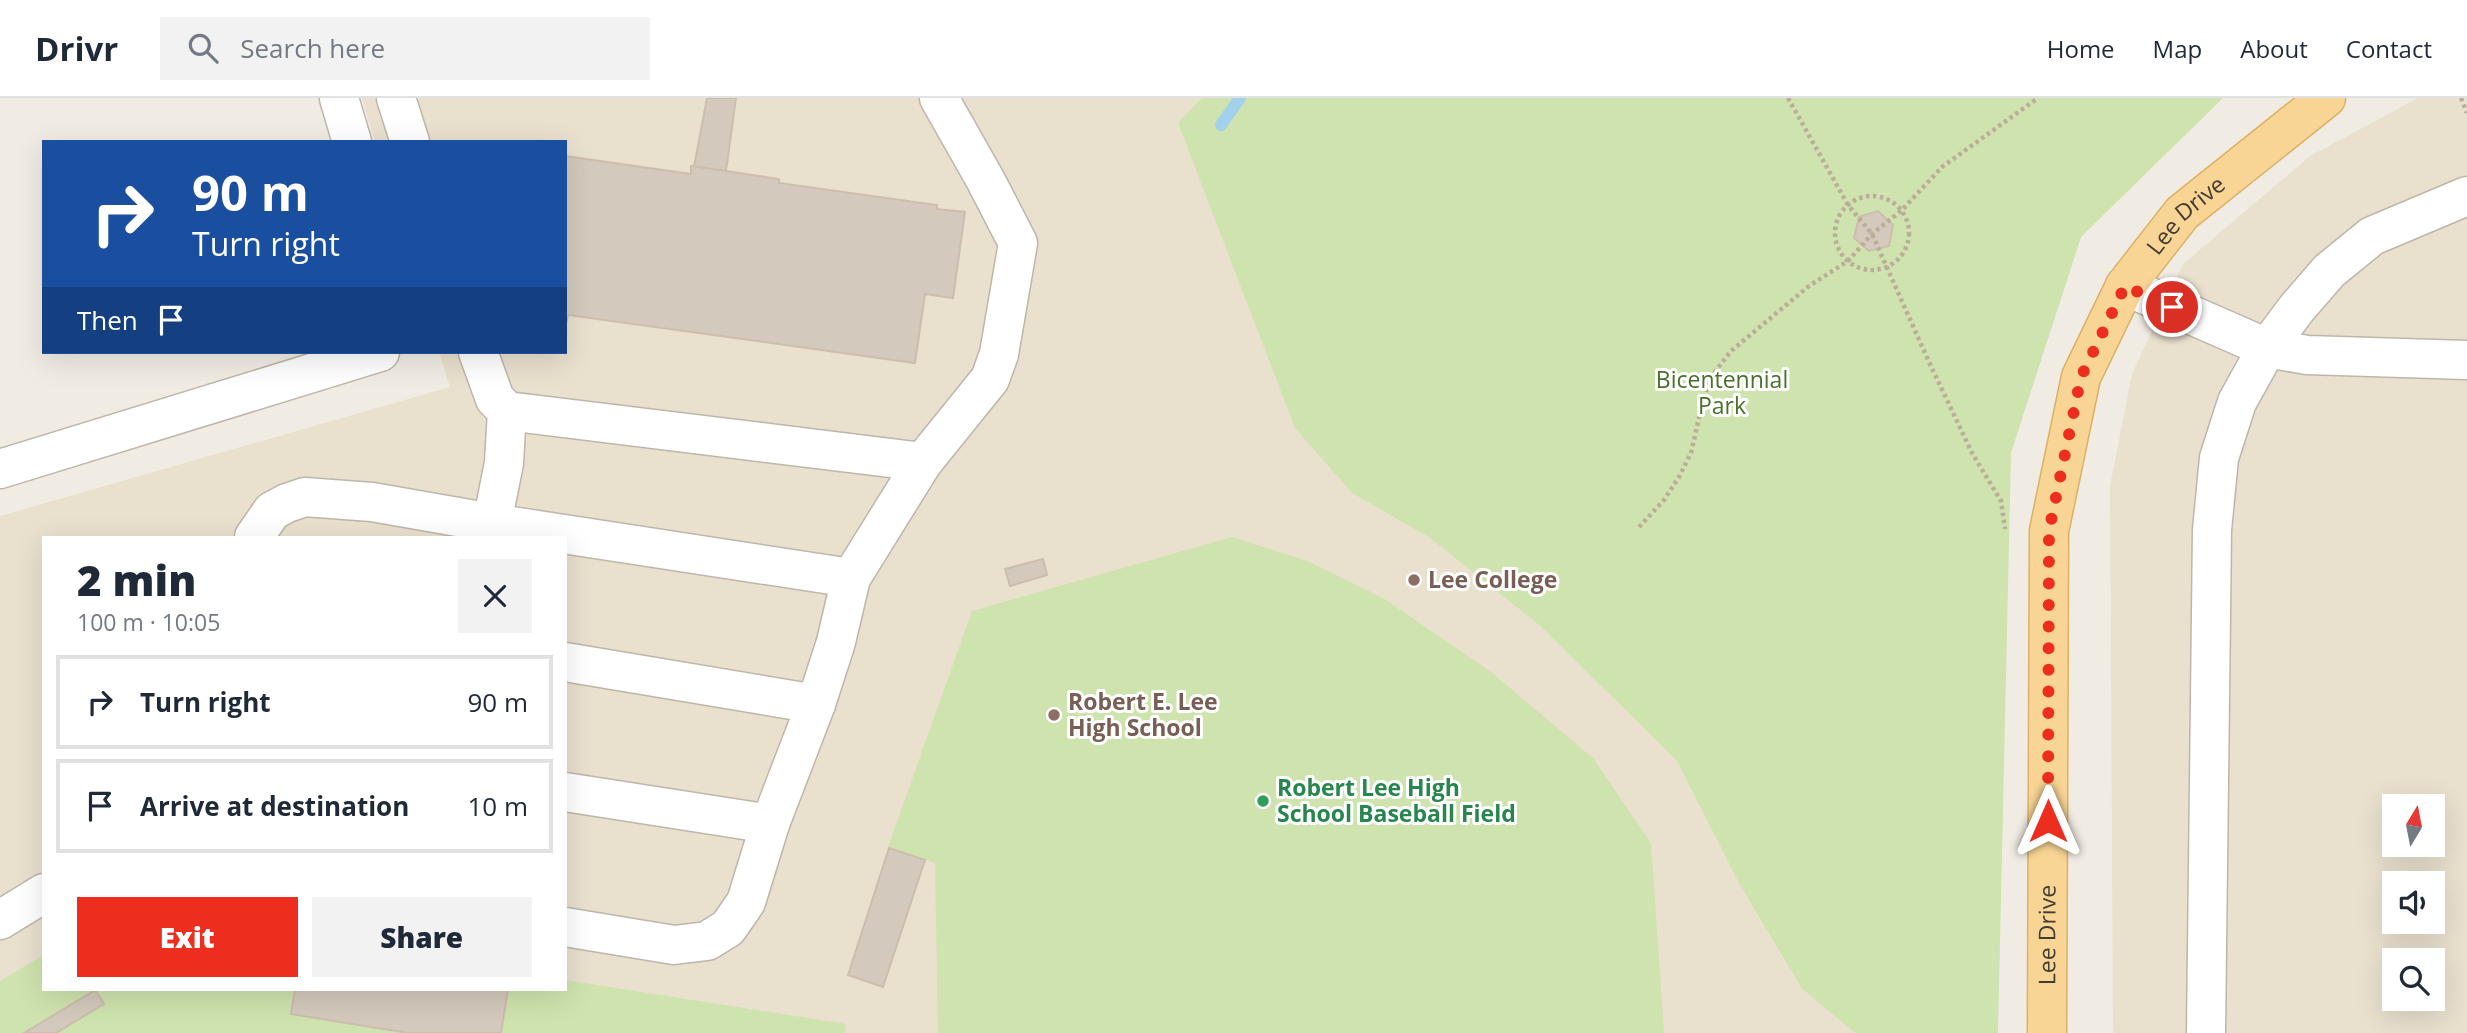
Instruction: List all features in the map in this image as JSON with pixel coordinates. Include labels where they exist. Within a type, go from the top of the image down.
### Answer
[{"type":"main road","name":"Lee Drive","points":[[2047,1033],[2049,531],[2081,377],[2125,286],[2182,214],[2326,98]]},
{"type":"lane","points":[[339,98],[351,140]]},
{"type":"lane","points":[[396,98],[409,140]]},
{"type":"lane","points":[[567,927],[674,945],[707,941],[728,928],[746,902],[770,824],[816,704],[836,642],[851,578],[923,462],[990,379],[999,354],[1017,243],[939,98]]},
{"type":"lane","points":[[2206,1033],[2212,530],[2219,458],[2237,402],[2267,348],[2329,271],[2372,236],[2467,196]]},
{"type":"lane","points":[[2125,286],[2267,348],[2307,355],[2466,359]]},
{"type":"lane","points":[[0,469],[374,354]]},
{"type":"lane","points":[[479,354],[495,399],[507,411],[923,462]]},
{"type":"lane","points":[[492,523],[505,463],[507,411]]},
{"type":"lane","points":[[255,536],[272,511],[305,497],[372,502],[851,578]]},
{"type":"lane","points":[[567,662],[816,704]]},
{"type":"lane","points":[[567,792],[770,824]]},
{"type":"lane","points":[[0,920],[42,894]]},
{"type":"path","points":[[1788,98],[1848,205],[1872,234],[1928,362],[1972,453],[2001,501],[2005,535]]},
{"type":"path","points":[[1639,527],[1664,500],[1679,477],[1691,453],[1704,396],[1714,373],[1731,351],[1799,295],[1848,261],[1872,234],[1902,210],[1942,167],[2038,98]]},
{"type":"path","points":[[2460,98],[2467,113]]},
{"type":"path","points":[[1870,196],[1882,197],[1902,210],[1907,219],[1909,242],[1897,261],[1878,270],[1867,270],[1848,261],[1840,251],[1836,227],[1840,215],[1848,205],[1870,196]]},
{"type":"shaded area","name":"Robert E. Lee High School","points":[[362,98],[1202,98],[1178,124],[1352,493],[1430,538],[1539,625],[1677,761],[1741,887],[1802,989],[1855,1033],[0,1033],[0,516],[450,387],[440,354],[567,354],[567,140],[374,140]]},
{"type":"shaded area","points":[[2418,98],[2467,98],[2467,1033],[2113,1033],[2110,486],[2132,374],[2183,264],[2310,156]]},
{"type":"green space","name":"Bicentennial Park","points":[[1202,98],[2223,98],[2081,237],[2011,453],[1998,1033],[1855,1033],[1802,989],[1741,887],[1677,761],[1539,625],[1430,538],[1352,493],[1295,428],[1178,123]]},
{"type":"green space","name":"Robert Lee High School Baseball Field","points":[[1232,537],[1307,561],[1383,598],[1491,672],[1593,758],[1651,843],[1664,1033],[938,1033],[935,863],[888,847],[972,611]]},
{"type":"green space","points":[[42,956],[42,991],[567,991],[567,980],[846,1024],[845,1033],[0,1033],[0,981]]},
{"type":"building","points":[[707,98],[736,98],[726,171],[694,167]]},
{"type":"building","points":[[567,156],[691,174],[691,166],[779,179],[779,183],[937,205],[937,209],[965,212],[953,298],[925,294],[915,363],[568,315],[567,319]]},
{"type":"building","points":[[1878,211],[1893,225],[1889,246],[1869,251],[1854,238],[1859,217]]},
{"type":"building","points":[[1043,559],[1047,575],[1010,586],[1005,569]]},
{"type":"building","points":[[889,848],[925,860],[883,987],[848,975]]},
{"type":"building","points":[[93,991],[104,1004],[56,1033],[24,1033]]},
{"type":"building","points":[[295,991],[508,991],[501,1033],[408,1033],[291,1014]]},
{"type":"waterway","points":[[1221,125],[1240,98]]},
{"type":"place","name":"Lee College","points":[[1414,580]]},
{"type":"place","name":"Robert E. Lee High School","points":[[1054,715]]},
{"type":"place","name":"Robert Lee High School Baseball Field","points":[[1263,801]]},
{"type":"route","points":[[2048,821],[2049,531],[2081,377],[2125,286],[2172,307]]}]
